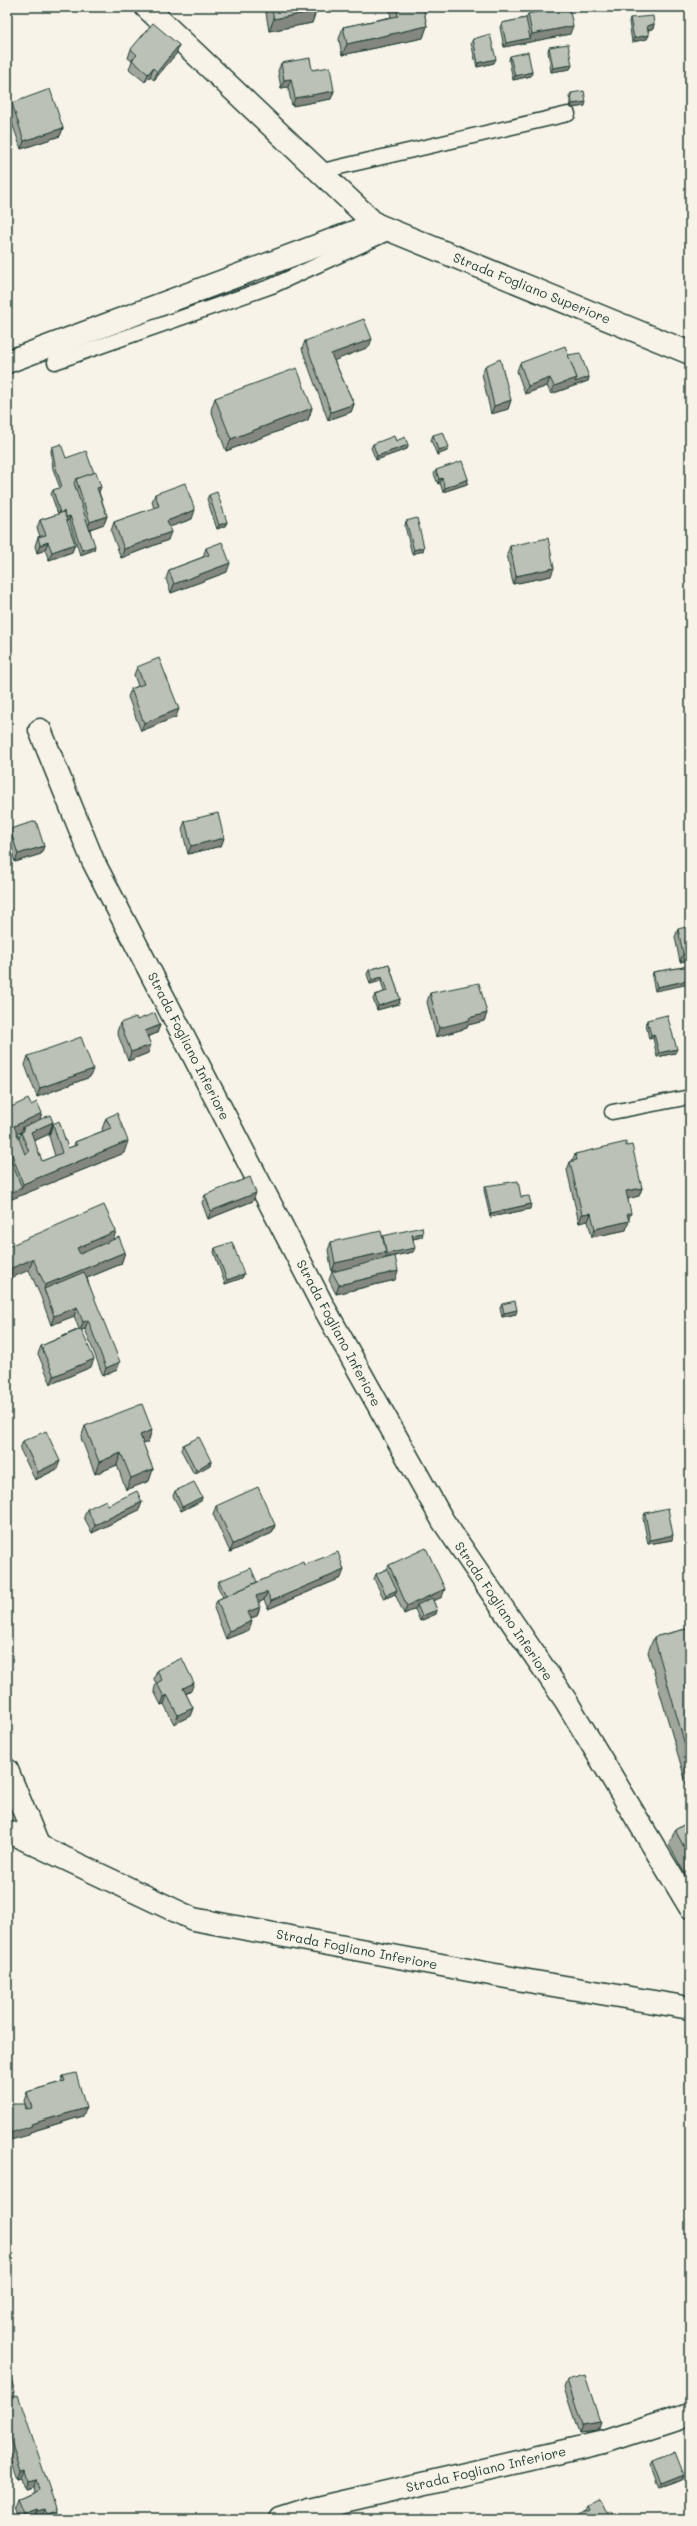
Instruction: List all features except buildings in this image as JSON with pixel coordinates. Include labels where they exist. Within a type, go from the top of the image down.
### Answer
[{"type":"street","points":[[146,7],[318,172],[383,227]]},
{"type":"street","points":[[7,362],[383,227]]},
{"type":"street","name":"Strada Fogliano Superiore","points":[[383,227],[690,354]]},
{"type":"street","name":"Strada Fogliano Inferiore","points":[[40,730],[93,861],[323,1306],[443,1521],[566,1701],[690,1907]]},
{"type":"street","points":[[7,1770],[38,1845]]},
{"type":"street","name":"Strada Fogliano Inferiore","points":[[7,1831],[193,1919],[517,1979],[690,2008]]},
{"type":"street","name":"Strada Fogliano Inferiore","points":[[281,2519],[309,2510],[604,2442],[690,2414]]},
{"type":"lane","points":[[318,172],[568,114]]},
{"type":"lane","points":[[55,362],[272,286],[383,227]]},
{"type":"lane","points":[[612,1112],[690,1098]]}]
